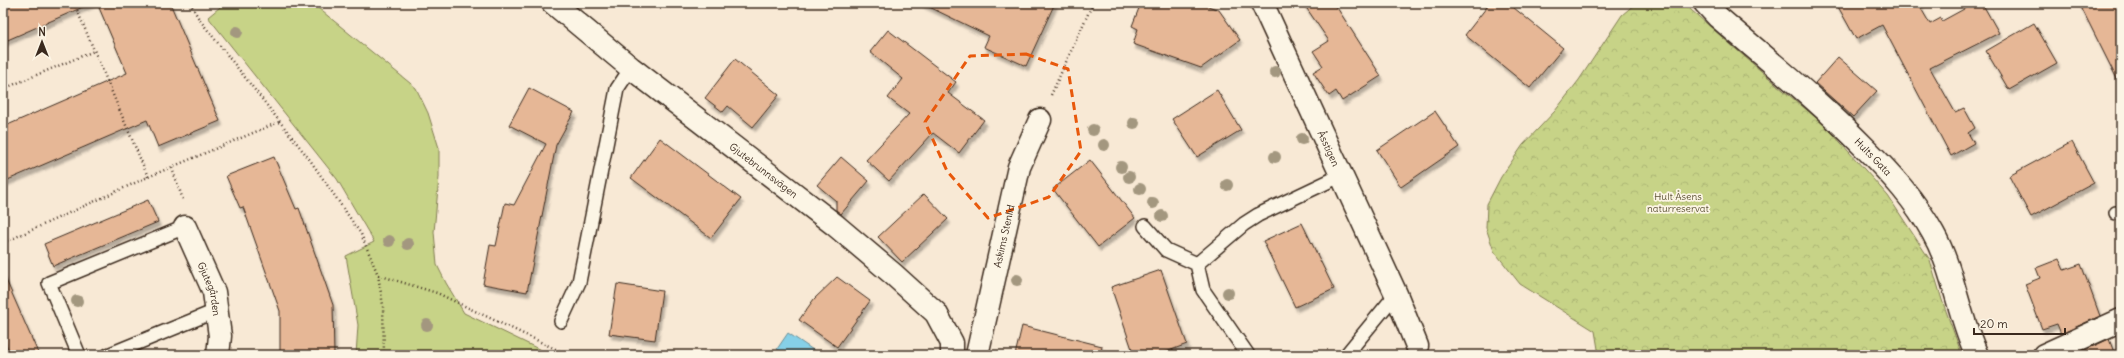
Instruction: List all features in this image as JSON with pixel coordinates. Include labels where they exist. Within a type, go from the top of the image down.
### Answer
[{"type":"street","name":"Gjutebrunnsvägen","points":[[552,3],[630,68],[835,225],[893,274],[936,313],[952,344],[952,355]]},
{"type":"street","name":"Åsstigen","points":[[1262,3],[1396,294],[1417,346]]},
{"type":"street","name":"Hults Gata","points":[[1705,3],[1718,17],[1823,107],[1891,175],[1915,203],[1934,234],[1947,266],[1960,310],[1977,355]]},
{"type":"street","name":"Askims Stenlid","points":[[977,355],[1019,167],[1040,120]]},
{"type":"street","name":"Gjutegården","points":[[185,227],[214,292],[218,310],[220,336],[218,355]]},
{"type":"street","points":[[2044,355],[2121,320]]},
{"type":"lane","points":[[561,321],[579,282],[617,89],[630,68]]},
{"type":"lane","points":[[1197,264],[1244,224],[1258,215],[1342,175]]},
{"type":"lane","points":[[1145,226],[1166,250],[1197,264]]},
{"type":"lane","points":[[80,355],[48,282],[185,227]]},
{"type":"lane","points":[[1197,264],[1203,290],[1248,355]]},
{"type":"lane","points":[[1346,355],[1396,294]]},
{"type":"lane","points":[[108,355],[218,310]]},
{"type":"path","points":[[74,3],[148,177]]},
{"type":"path","points":[[190,3],[200,19],[310,160],[361,234],[378,275],[383,305],[384,355]]},
{"type":"path","points":[[1040,120],[1093,3]]},
{"type":"path","points":[[3,89],[94,51]]},
{"type":"path","points":[[3,243],[148,177],[279,122]]},
{"type":"path","points":[[172,168],[188,213],[185,227]]},
{"type":"path","points":[[3,233],[7,241]]},
{"type":"path","points":[[378,275],[437,293],[568,355]]},
{"type":"highlighted area","points":[[1026,54],[1068,69],[1081,151],[1049,197],[988,218],[947,171],[925,122],[970,56]]},
{"type":"green space","points":[[225,3],[312,3],[416,88],[428,113],[439,148],[439,177],[434,232],[437,265],[446,283],[464,313],[551,355],[356,355],[358,325],[346,256],[374,242],[337,179],[208,17]]},
{"type":"green space","name":"Hult Åsens naturreservat","points":[[1636,3],[1683,3],[1826,126],[1888,196],[1930,260],[1942,300],[1962,355],[1599,355],[1595,331],[1520,284],[1494,251],[1486,228],[1487,204],[1501,177],[1523,145],[1555,111],[1579,80],[1622,15]]},
{"type":"water","points":[[788,333],[819,354],[786,355],[777,349]]},
{"type":"building","points":[[3,3],[92,3],[3,42]]},
{"type":"building","points":[[97,3],[170,3],[220,121],[158,147],[147,120],[3,182],[3,127],[127,73]]},
{"type":"building","points":[[921,3],[1055,3],[1026,66],[984,47],[989,36]]},
{"type":"building","points":[[1141,3],[1200,3],[1219,10],[1240,40],[1201,68],[1133,44],[1138,29],[1132,26]]},
{"type":"building","points":[[1303,3],[1334,3],[1381,76],[1342,101],[1336,91],[1329,96],[1313,72],[1323,66],[1313,51],[1329,41]]},
{"type":"building","points":[[1490,3],[1508,3],[1563,48],[1530,88],[1465,35]]},
{"type":"building","points":[[1836,3],[1922,3],[1919,5],[1930,24],[1941,18],[1942,21],[1975,3],[1982,3],[1999,33],[1930,68],[1955,112],[1964,108],[1975,128],[1968,133],[1974,143],[1951,156],[1882,25],[1856,39]]},
{"type":"building","points":[[2079,3],[2121,3],[2121,87]]},
{"type":"building","points":[[2034,23],[2057,63],[2009,90],[1986,51]]},
{"type":"building","points":[[888,30],[956,82],[948,93],[984,120],[959,153],[933,133],[889,181],[866,160],[909,114],[888,98],[903,79],[870,52]]},
{"type":"building","points":[[1838,57],[1877,91],[1853,117],[1815,83]]},
{"type":"building","points":[[735,59],[779,95],[753,127],[728,106],[723,112],[705,98]]},
{"type":"building","points":[[529,88],[574,112],[556,145],[527,292],[483,284],[490,245],[496,246],[505,203],[514,205],[546,144],[509,125]]},
{"type":"building","points":[[1217,90],[1241,130],[1197,157],[1172,119]]},
{"type":"building","points":[[1435,111],[1459,147],[1401,187],[1377,150]]},
{"type":"building","points":[[660,138],[741,199],[711,238],[631,178]]},
{"type":"building","points":[[2072,142],[2094,183],[2031,217],[2009,176]]},
{"type":"building","points":[[274,157],[296,209],[299,208],[333,305],[334,355],[280,355],[280,311],[243,207],[240,208],[226,176]]},
{"type":"building","points":[[841,157],[869,181],[841,214],[836,210],[836,201],[817,185]]},
{"type":"building","points":[[1090,160],[1135,218],[1098,247],[1053,189]]},
{"type":"building","points":[[924,194],[948,219],[902,262],[878,237]]},
{"type":"building","points":[[148,200],[158,222],[53,266],[44,244]]},
{"type":"building","points":[[1302,223],[1334,289],[1295,307],[1263,241]]},
{"type":"building","points":[[2059,259],[2064,270],[2081,264],[2100,316],[2061,334],[2057,324],[2042,329],[2025,284],[2040,278],[2036,268]]},
{"type":"building","points":[[1161,270],[1187,344],[1158,355],[1134,355],[1111,287]]},
{"type":"building","points":[[3,273],[39,355],[11,355],[3,337]]},
{"type":"building","points":[[837,277],[870,301],[837,347],[799,320],[814,299]]},
{"type":"building","points":[[617,284],[662,291],[655,340],[609,334]]},
{"type":"building","points":[[1022,326],[1102,346],[1101,355],[1015,355]]},
{"type":"building","points":[[2109,339],[2115,355],[2074,355]]}]
